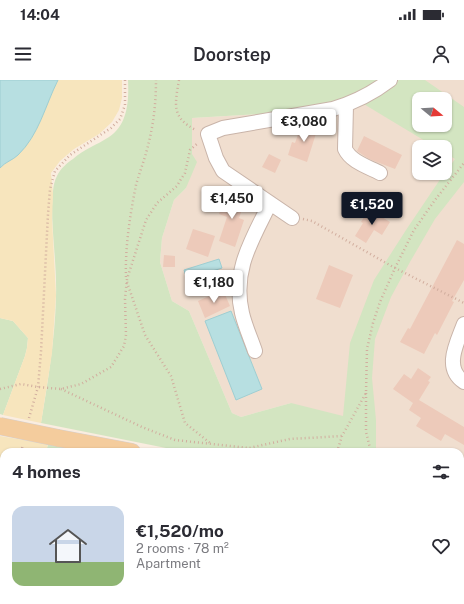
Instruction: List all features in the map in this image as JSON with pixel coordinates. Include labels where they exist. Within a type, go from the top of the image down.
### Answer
[{"type":"main road","points":[[0,426],[111,448]]},
{"type":"street","points":[[296,218],[270,203],[223,171],[216,158],[208,134],[223,128],[316,113],[346,105],[390,80]]},
{"type":"street","points":[[346,105],[346,149],[348,154],[352,159],[380,173]]},
{"type":"street","points":[[255,351],[242,313],[239,291],[241,269],[248,249],[270,203]]},
{"type":"street","points":[[464,324],[456,344],[452,364],[457,376],[464,382]]},
{"type":"path","points":[[28,424],[38,387],[50,189],[55,172],[70,155],[100,136],[120,119],[125,105],[126,80]]},
{"type":"path","points":[[156,80],[156,105],[152,127],[136,184],[131,212],[126,256],[127,280],[145,335],[171,376],[185,423],[210,443]]},
{"type":"path","points":[[0,389],[21,384],[61,389],[81,384],[111,367],[124,346],[126,335],[124,299],[127,280],[146,220],[157,203],[177,186],[185,173],[190,150],[208,134],[185,124],[181,120],[176,109],[179,80]]},
{"type":"path","points":[[370,448],[366,432],[367,349],[373,323],[380,302],[414,230],[464,163]]},
{"type":"path","points":[[296,218],[312,221],[395,268],[464,303]]},
{"type":"path","points":[[61,389],[142,427],[175,440],[249,448],[290,439],[342,436]]},
{"type":"path","points":[[338,448],[342,436],[366,392]]},
{"type":"path","points":[[22,448],[24,438]]},
{"type":"shaded area","points":[[383,80],[464,80],[464,448],[330,448],[291,403],[241,417],[232,413],[189,311],[172,301],[160,262],[162,238],[174,200],[186,188],[192,154],[192,118],[295,112]]},
{"type":"green space","points":[[128,80],[383,80],[352,98],[295,112],[192,118],[192,154],[197,162],[186,188],[174,200],[162,238],[160,262],[172,301],[189,311],[232,413],[241,417],[291,403],[343,416],[350,343],[374,280],[440,180],[452,180],[452,163],[455,159],[452,157],[452,140],[423,140],[362,103],[399,80],[425,80],[442,92],[412,92],[412,132],[452,132],[452,99],[464,107],[464,182],[435,219],[410,262],[391,297],[375,339],[372,378],[376,420],[376,448],[166,448],[41,423],[51,360],[56,297],[52,206],[54,183],[58,173],[66,164],[82,152],[115,132],[124,119],[126,112]]},
{"type":"green space","points":[[0,318],[13,321],[28,338],[25,356],[3,415],[0,414]]},
{"type":"green space","points":[[48,444],[66,448],[47,448]]},
{"type":"sand","points":[[58,80],[122,80],[122,98],[119,110],[112,122],[99,134],[74,149],[60,161],[51,173],[56,295],[52,353],[41,423],[3,415],[25,356],[28,338],[13,321],[0,318],[0,168],[17,156]]},
{"type":"sand","points":[[0,436],[48,444],[47,448],[0,448]]},
{"type":"water","points":[[0,80],[58,80],[41,120],[31,138],[18,155],[0,168]]},
{"type":"water","points":[[219,259],[222,268],[187,279],[184,270]]},
{"type":"water","points":[[231,311],[262,389],[236,400],[205,321]]},
{"type":"building","points":[[305,122],[318,127],[307,162],[288,155],[292,142],[295,143],[300,129],[302,129]]},
{"type":"building","points":[[364,136],[402,155],[395,169],[369,159],[357,151]]},
{"type":"building","points":[[269,154],[281,160],[275,173],[262,167]]},
{"type":"building","points":[[226,194],[245,201],[239,218],[244,220],[235,247],[219,241],[227,217],[219,214]]},
{"type":"building","points":[[369,209],[390,222],[382,235],[374,230],[366,243],[355,236]]},
{"type":"building","points":[[193,229],[215,236],[208,257],[186,249]]},
{"type":"building","points":[[457,240],[464,244],[464,280],[452,301],[454,302],[437,335],[435,333],[424,354],[400,342],[408,328],[410,329]]},
{"type":"building","points":[[164,255],[175,256],[175,267],[163,267]]},
{"type":"building","points":[[329,265],[353,275],[340,308],[316,299]]},
{"type":"building","points":[[223,290],[230,306],[205,318],[198,301]]},
{"type":"building","points":[[418,368],[431,377],[428,381],[430,382],[419,400],[464,427],[464,445],[445,434],[441,441],[416,426],[421,418],[409,410],[413,403],[393,389],[404,374],[411,379]]}]
